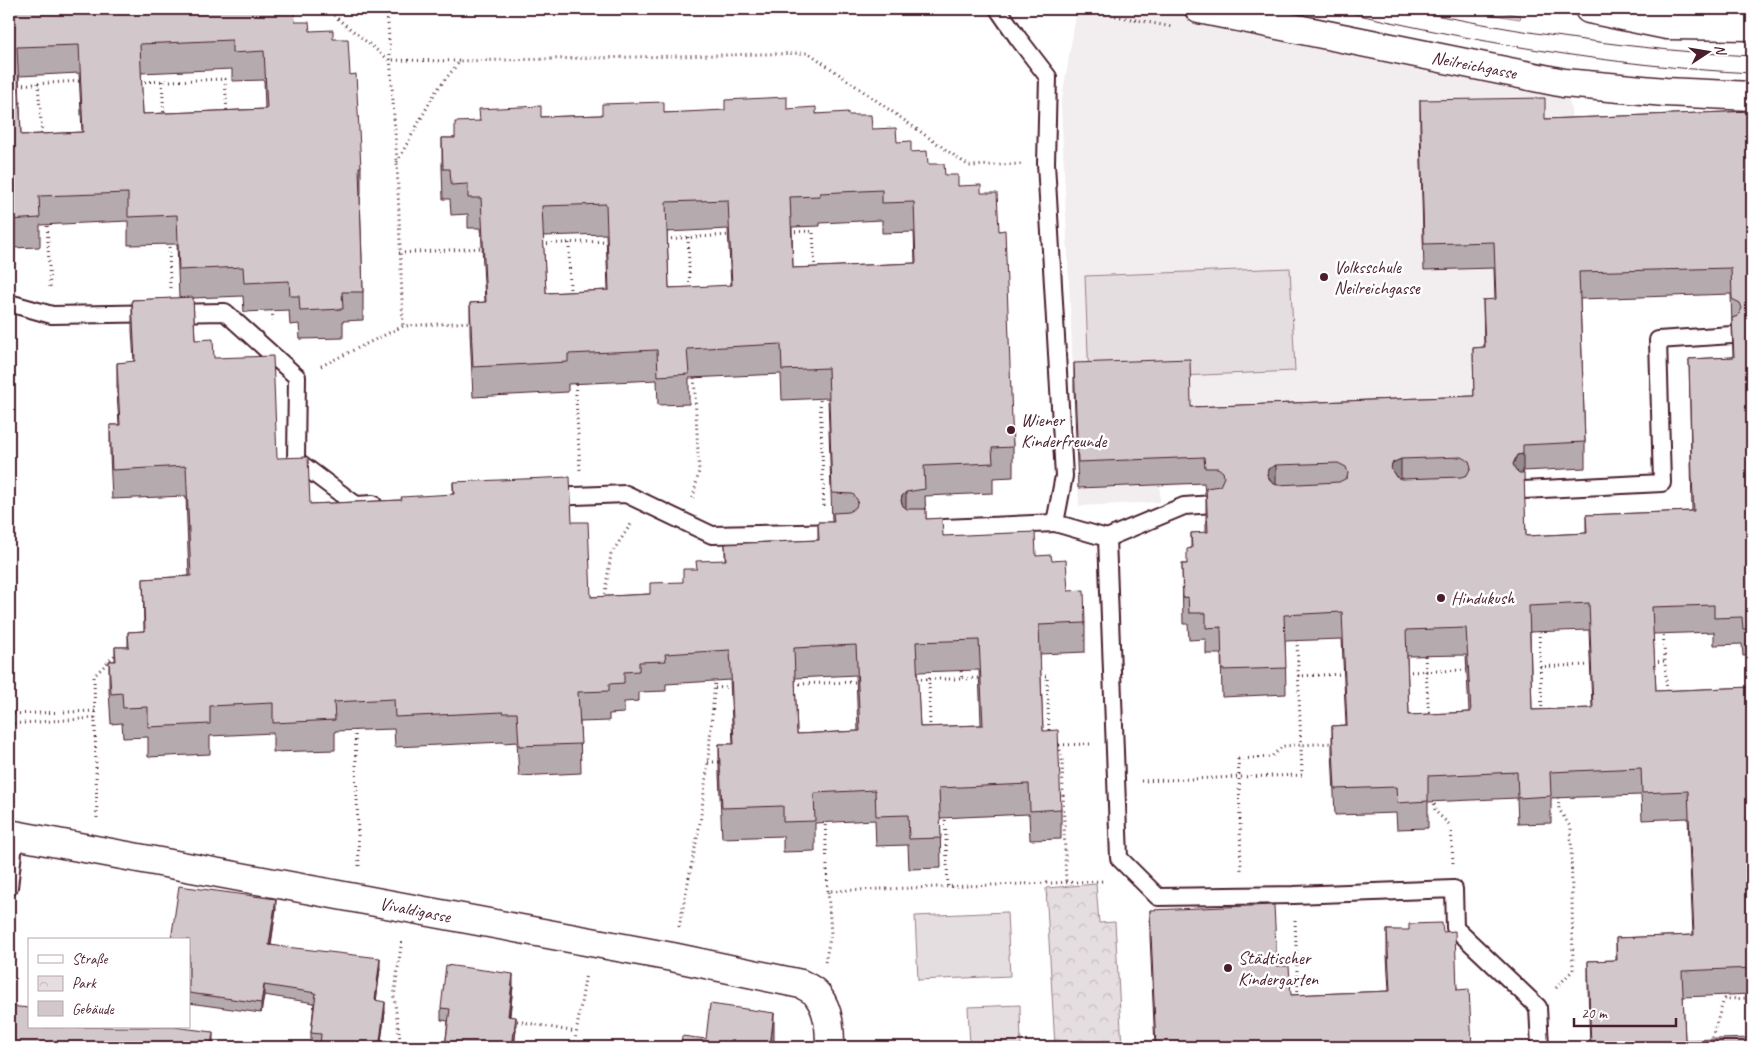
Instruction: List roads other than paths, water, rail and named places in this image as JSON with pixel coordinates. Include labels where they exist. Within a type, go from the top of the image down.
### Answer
[{"type":"street","name":"Neilreichgasse","points":[[1199,9],[1564,83],[1665,92],[1752,96]]},
{"type":"street","points":[[1589,9],[1667,25],[1752,26]]},
{"type":"street","name":"Vivaldigasse","points":[[12,834],[672,957],[801,984],[818,994],[826,1012],[829,1025],[830,1047]]},
{"type":"lane","points":[[998,9],[1048,77],[1046,163],[1064,476],[1055,523]]},
{"type":"lane","points":[[9,303],[52,315],[225,312],[297,377],[296,460],[356,505],[386,504]]},
{"type":"lane","points":[[1523,490],[1662,483],[1658,340],[1732,336]]},
{"type":"lane","points":[[532,498],[626,494],[712,534],[848,532]]},
{"type":"lane","points":[[911,530],[1055,523],[1107,538],[1184,506],[1214,504]]},
{"type":"lane","points":[[1107,538],[1118,858],[1158,897],[1294,896],[1454,889],[1456,928],[1538,1007],[1540,1047]]},
{"type":"lane","points":[[9,887],[12,834]]},
{"type":"tram line","points":[[1333,9],[1436,32],[1593,58],[1646,65],[1752,73]]},
{"type":"tram line","points":[[1406,9],[1492,26],[1622,45],[1752,56]]},
{"type":"place","name":"Volksschule Neilreichgasse","points":[[1324,277]]},
{"type":"place","name":"Wiener Kinderfreunde","points":[[1011,430]]},
{"type":"place","name":"Hindukush","points":[[1441,598]]},
{"type":"place","name":"Städtischer Kindergarten","points":[[1228,968]]}]
